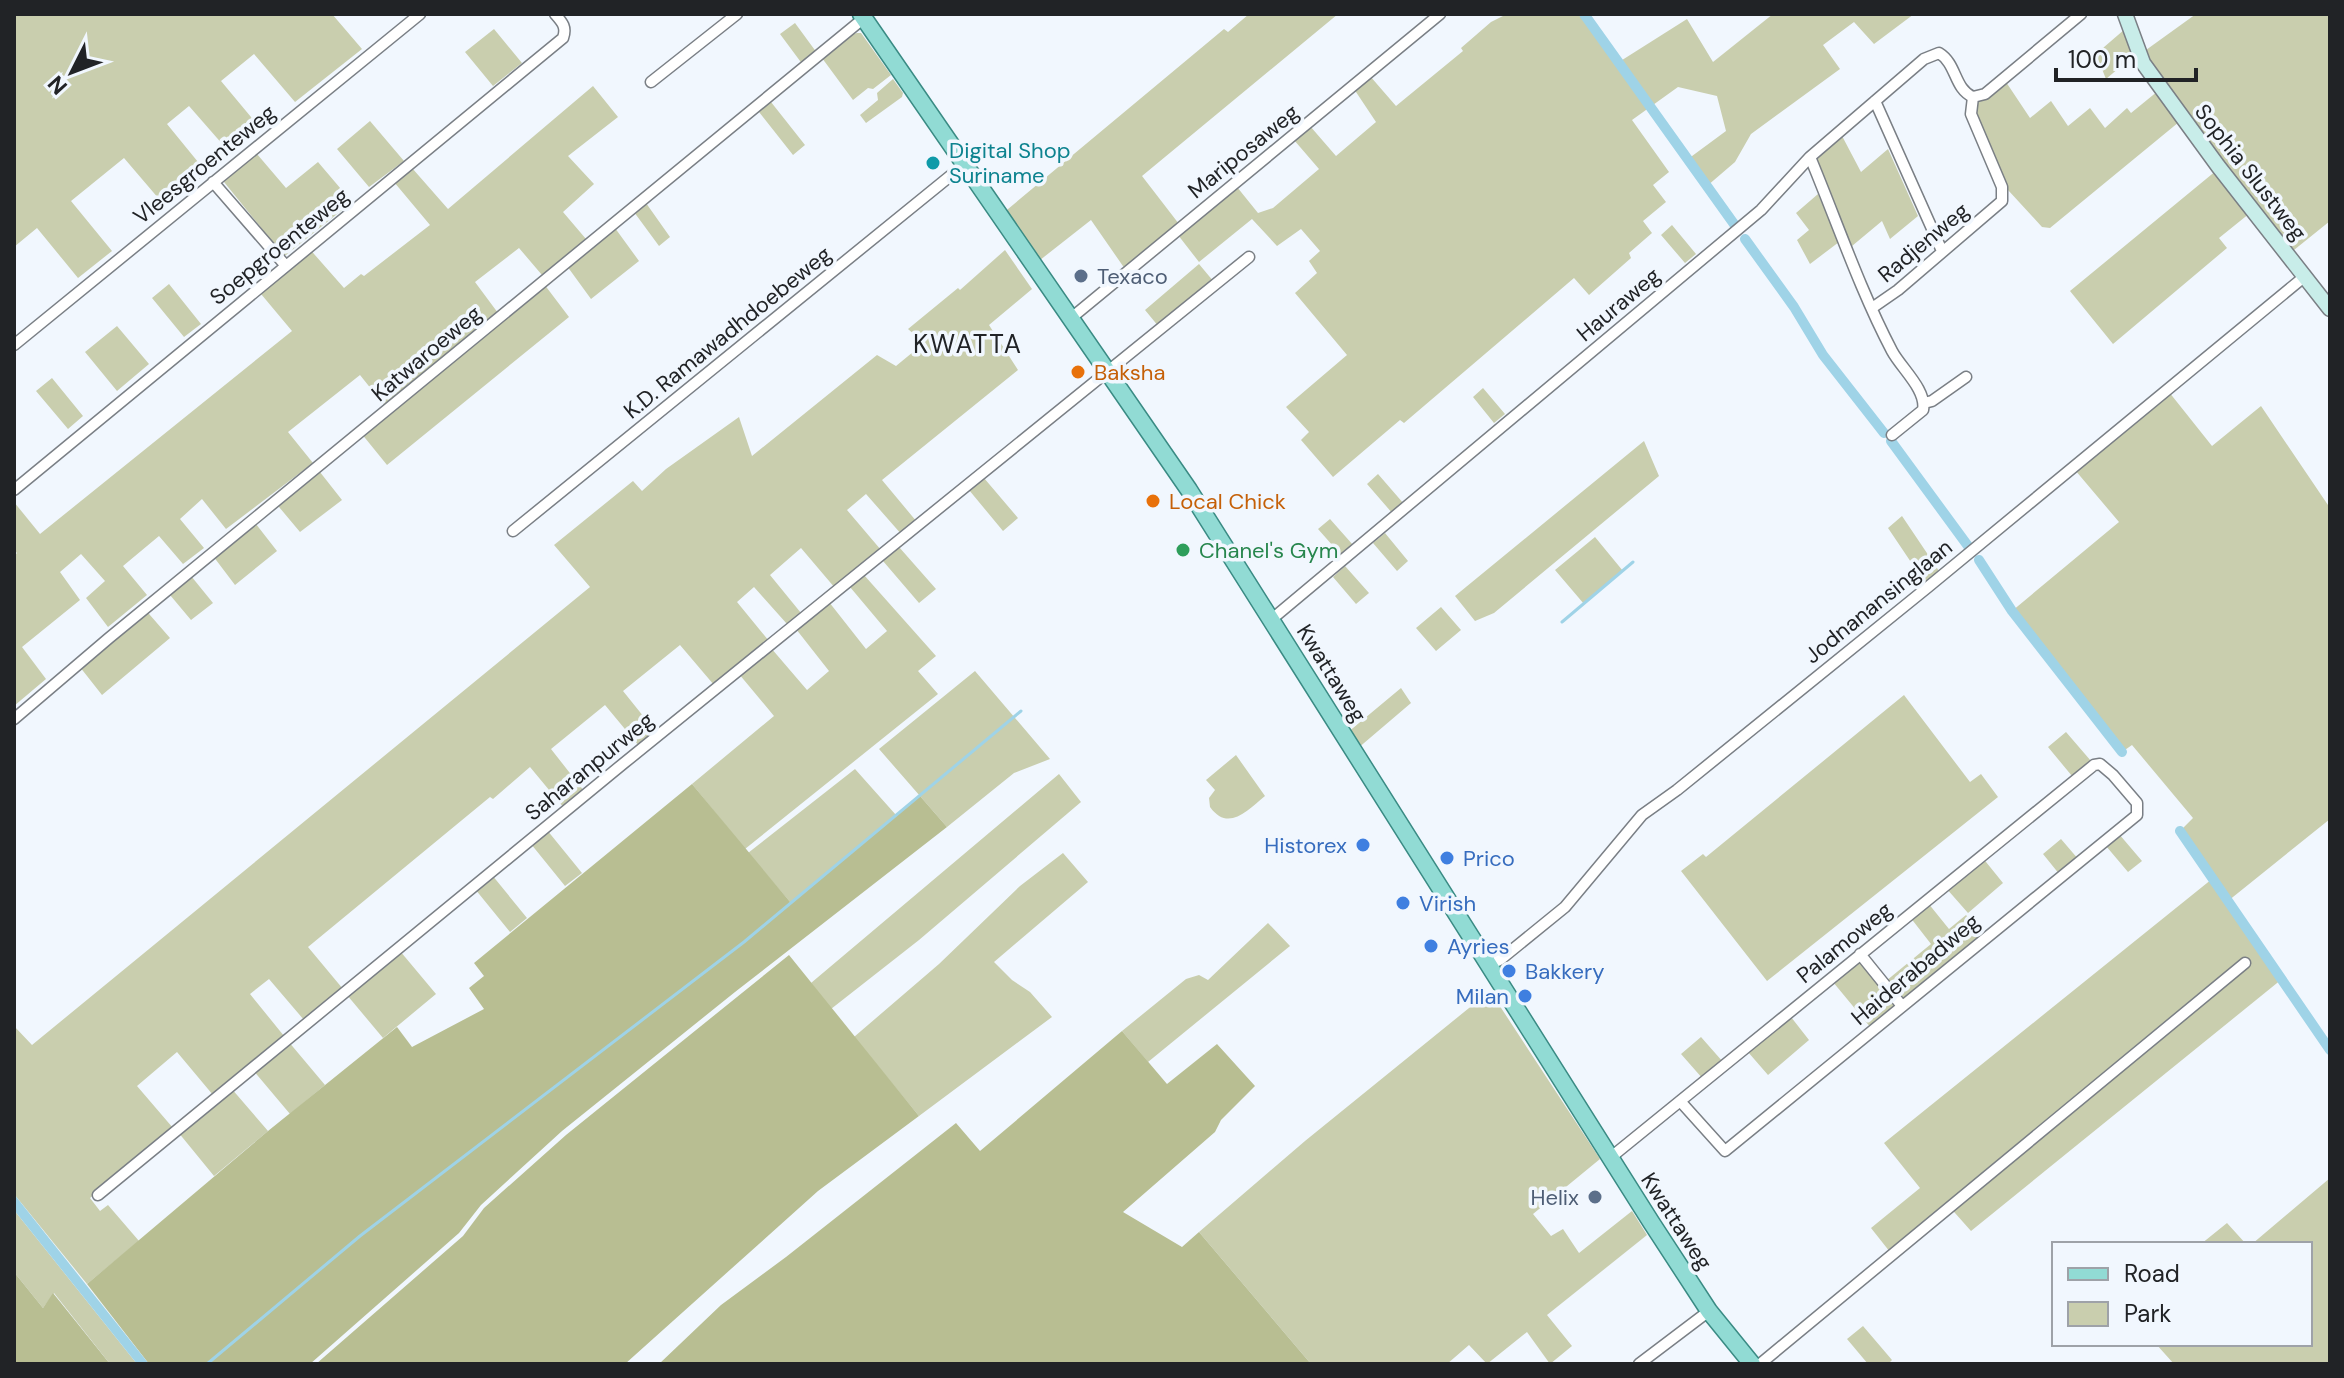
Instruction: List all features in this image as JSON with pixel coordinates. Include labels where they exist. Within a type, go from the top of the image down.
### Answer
[{"type":"main road","name":"Kwattaweg","points":[[862,16],[1189,490],[1610,1158],[1709,1311],[1752,1364]]},
{"type":"street","name":"Vleesgroenteweg","points":[[14,345],[420,14]]},
{"type":"street","name":"Soepgroenteweg","points":[[14,490],[563,38],[565,31],[555,14]]},
{"type":"street","points":[[651,82],[737,14]]},
{"type":"street","name":"Mariposaweg","points":[[1070,319],[1440,14]]},
{"type":"street","points":[[1973,97],[1985,94],[2081,14]]},
{"type":"street","name":"Sophia Slustweg","points":[[2125,14],[2143,63],[2330,309]]},
{"type":"street","name":"Katwaroeweg","points":[[14,719],[862,16]]},
{"type":"street","name":"Hauraweg","points":[[1272,619],[1761,210],[1810,157],[1924,59],[1939,53],[1951,64],[1963,92],[1973,97]]},
{"type":"street","name":"Radjenweg","points":[[1810,157],[1872,308],[1898,290],[2002,201],[2002,187],[1971,114],[1973,97]]},
{"type":"street","points":[[1875,101],[1942,251]]},
{"type":"street","name":"K.D. Ramawadhdoebeweg","points":[[513,531],[965,164]]},
{"type":"street","points":[[213,182],[286,266]]},
{"type":"street","name":"Saharanpurweg","points":[[98,1195],[636,753],[1249,257]]},
{"type":"street","name":"Jodnanansinglaan","points":[[1488,966],[1565,907],[1642,815],[1928,587],[2304,277]]},
{"type":"street","points":[[1872,308],[1893,354],[1924,403],[1923,410],[1892,435]]},
{"type":"street","points":[[1924,403],[1932,401],[1966,377]]},
{"type":"street","name":"Palamoweg","points":[[1610,1158],[2094,765],[2100,764],[2105,768]]},
{"type":"street","name":"Haiderabadweg","points":[[1680,1101],[1725,1151],[2137,815],[2137,803],[2105,768]]},
{"type":"street","points":[[1860,954],[1902,1006]]},
{"type":"street","points":[[1760,1364],[2245,963]]},
{"type":"street","points":[[1639,1364],[1709,1311]]},
{"type":"green space","points":[[14,14],[332,14],[362,49],[295,102],[254,54],[221,81],[261,129],[231,154],[189,106],[167,124],[207,173],[165,206],[124,158],[71,201],[112,251],[78,278],[37,228],[14,247]]},
{"type":"green space","points":[[1249,14],[1338,14],[1142,176],[1179,224],[1125,269],[1091,220],[1035,264],[1002,214],[1224,29],[1228,32]]},
{"type":"green space","points":[[1507,14],[1584,14],[1619,62],[1687,19],[1713,62],[1773,14],[1914,14],[1874,44],[1854,22],[1823,45],[1840,69],[1751,134],[1735,162],[1707,186],[1688,159],[1726,131],[1717,96],[1678,87],[1632,120],[1669,172],[1653,185],[1666,202],[1643,221],[1652,233],[1629,253],[1631,258],[1589,295],[1574,278],[1404,423],[1400,420],[1333,477],[1301,440],[1309,432],[1286,407],[1347,355],[1295,293],[1317,273],[1309,261],[1320,251],[1301,229],[1277,246],[1252,219],[1199,262],[1178,235],[1237,187],[1258,213],[1273,208],[1319,169],[1294,140],[1310,126],[1336,156],[1376,122],[1354,89],[1370,76],[1396,106],[1463,51],[1461,48],[1491,22]]},
{"type":"green space","points":[[2196,14],[2330,14],[2330,221],[2294,250],[2178,104],[2147,60],[2146,50]]},
{"type":"green space","points":[[795,23],[817,53],[803,65],[780,34]]},
{"type":"green space","points":[[494,29],[522,63],[493,86],[465,52]]},
{"type":"green space","points":[[2125,29],[2132,57],[2106,79],[2096,54]]},
{"type":"green space","points":[[861,33],[891,75],[853,100],[822,58],[850,35]]},
{"type":"green space","points":[[893,79],[903,93],[902,97],[866,123],[860,115],[878,100],[877,93]]},
{"type":"green space","points":[[2006,82],[2030,118],[2051,101],[2068,126],[2090,108],[2105,128],[2127,108],[2131,113],[2158,91],[2179,122],[2050,228],[2042,227],[2008,190],[1974,114],[1978,103]]},
{"type":"green space","points":[[593,86],[618,117],[568,156],[594,184],[563,212],[586,239],[542,275],[519,248],[475,282],[498,313],[384,405],[360,375],[288,432],[313,463],[226,529],[202,499],[180,519],[204,548],[183,564],[159,536],[123,566],[147,595],[108,627],[86,598],[105,581],[81,554],[60,572],[80,600],[22,647],[46,679],[14,706],[14,556],[17,553],[14,550],[14,502],[40,534],[292,331],[256,288],[307,246],[344,288],[430,225],[394,182],[412,168],[448,209]]},
{"type":"green space","points":[[771,102],[805,145],[793,155],[759,112]]},
{"type":"green space","points":[[370,121],[404,161],[369,187],[337,149]]},
{"type":"green space","points":[[1841,134],[1861,172],[1888,149],[1918,216],[1890,239],[1882,221],[1852,246],[1815,161],[1815,157]]},
{"type":"green space","points":[[251,147],[286,188],[318,162],[352,202],[283,255],[220,177]]},
{"type":"green space","points":[[2217,170],[2250,213],[2219,238],[2227,248],[2113,344],[2070,291]]},
{"type":"green space","points":[[1818,194],[1839,242],[1810,264],[1797,240],[1809,230],[1796,213]]},
{"type":"green space","points":[[646,203],[670,237],[659,246],[634,212]]},
{"type":"green space","points":[[1672,225],[1696,254],[1685,263],[1661,235]]},
{"type":"green space","points":[[615,228],[639,261],[591,299],[567,266]]},
{"type":"green space","points":[[1005,250],[1032,289],[989,325],[1018,370],[882,480],[917,522],[902,535],[866,494],[847,510],[881,550],[835,588],[801,548],[770,575],[801,613],[787,624],[754,587],[737,602],[769,641],[714,685],[680,645],[623,691],[656,732],[639,746],[605,705],[551,749],[584,791],[564,808],[530,767],[493,799],[490,797],[308,947],[343,989],[304,1020],[269,979],[250,994],[284,1036],[213,1095],[177,1052],[137,1086],[173,1128],[90,1198],[100,1211],[108,1205],[139,1241],[87,1284],[14,1194],[14,1026],[32,1045],[590,587],[554,545],[633,481],[642,491],[666,469],[739,417],[752,456],[877,355],[896,366],[924,343],[908,329],[958,288],[960,290]]},
{"type":"green space","points":[[1199,264],[1214,282],[1159,327],[1145,310]]},
{"type":"green space","points":[[169,284],[201,324],[184,337],[152,298]]},
{"type":"green space","points":[[544,284],[569,317],[387,465],[361,433]]},
{"type":"green space","points":[[117,326],[149,364],[117,391],[85,352]]},
{"type":"green space","points":[[52,378],[83,416],[68,429],[36,391]]},
{"type":"green space","points":[[1483,388],[1505,414],[1494,423],[1473,397]]},
{"type":"green space","points":[[2169,392],[2212,446],[2261,406],[2330,508],[2330,819],[2228,901],[2282,979],[1971,1231],[1947,1204],[1890,1252],[1871,1228],[1920,1188],[1884,1143],[2212,879],[2180,831],[2193,818],[2132,745],[2122,752],[2012,611],[2119,522],[2075,470]]},
{"type":"green space","points":[[1644,441],[1659,476],[1494,613],[1475,621],[1455,596]]},
{"type":"green space","points":[[316,467],[342,500],[300,532],[274,501]]},
{"type":"green space","points":[[1378,474],[1404,504],[1393,514],[1367,484]]},
{"type":"green space","points":[[984,478],[1018,518],[1003,531],[969,490]]},
{"type":"green space","points":[[1902,516],[1939,571],[1925,583],[1888,528]]},
{"type":"green space","points":[[252,519],[277,551],[235,585],[210,552]]},
{"type":"green space","points":[[1330,519],[1353,545],[1341,555],[1318,529]]},
{"type":"green space","points":[[1385,533],[1408,561],[1397,571],[1373,543]]},
{"type":"green space","points":[[1595,537],[1623,571],[1584,604],[1555,570]]},
{"type":"green space","points":[[899,547],[936,589],[919,603],[883,561]]},
{"type":"green space","points":[[1345,566],[1369,593],[1356,604],[1333,577]]},
{"type":"green space","points":[[187,571],[213,603],[191,620],[165,589]]},
{"type":"green space","points":[[864,575],[936,656],[918,671],[938,694],[745,849],[692,784],[774,716],[739,674],[771,648],[807,690],[829,671],[796,629],[829,602],[866,649],[887,631],[850,587]]},
{"type":"green space","points":[[143,607],[170,638],[102,695],[76,662]]},
{"type":"green space","points":[[1441,607],[1461,630],[1436,651],[1416,628]]},
{"type":"green space","points":[[975,671],[1050,759],[1014,773],[947,827],[879,749]]},
{"type":"green space","points":[[1401,688],[1411,703],[1357,749],[1347,733]]},
{"type":"green space","points":[[1904,695],[1970,782],[1981,774],[1998,797],[1767,981],[1681,871],[1703,854],[1706,857]]},
{"type":"green space","points":[[2066,732],[2091,761],[2072,776],[2048,747]]},
{"type":"green space","points":[[1236,755],[1265,796],[1238,816],[1224,818],[1210,807],[1209,798],[1215,790],[1206,780]]},
{"type":"green space","points":[[855,769],[896,815],[791,903],[748,853]]},
{"type":"green space","points":[[1059,774],[1081,802],[919,940],[831,1009],[811,983]]},
{"type":"green space","points":[[692,784],[791,903],[920,796],[947,827],[562,1131],[481,1205],[459,1233],[310,1364],[149,1364],[87,1284],[397,1027],[412,1047],[484,1009],[469,988],[484,976],[474,963]]},
{"type":"green space","points":[[547,830],[582,873],[565,886],[531,844]]},
{"type":"green space","points":[[2119,834],[2142,861],[2128,872],[2106,846]]},
{"type":"green space","points":[[2061,839],[2079,860],[2060,875],[2043,854]]},
{"type":"green space","points":[[1063,853],[1088,882],[994,962],[1030,992],[1052,1017],[919,1116],[854,1037],[939,964],[1020,886]]},
{"type":"green space","points":[[1982,857],[2003,883],[1968,913],[1946,888]]},
{"type":"green space","points":[[492,875],[527,918],[510,932],[475,889]]},
{"type":"green space","points":[[1928,903],[1949,929],[1966,915],[1984,936],[1907,999],[1901,998],[1886,981],[1931,944],[1910,917]]},
{"type":"green space","points":[[1268,923],[1290,946],[1148,1062],[1122,1031],[1186,979],[1199,975],[1208,980]]},
{"type":"green space","points":[[400,951],[436,994],[383,1038],[347,995]]},
{"type":"green space","points":[[789,955],[919,1116],[818,1191],[625,1364],[316,1364],[463,1236],[484,1208],[566,1135]]},
{"type":"green space","points":[[1861,961],[1895,1004],[1871,1028],[1833,982]]},
{"type":"green space","points":[[1490,991],[1600,1159],[1533,1214],[1551,1236],[1563,1229],[1579,1253],[1632,1211],[1647,1235],[1547,1315],[1572,1346],[1550,1364],[1527,1332],[1487,1364],[1469,1345],[1447,1364],[1311,1364],[1199,1232],[1305,1141]]},
{"type":"green space","points":[[1791,1017],[1809,1040],[1768,1075],[1748,1052]]},
{"type":"green space","points":[[1122,1031],[1167,1084],[1217,1044],[1255,1086],[1221,1120],[1215,1132],[1123,1212],[1182,1247],[1199,1232],[1311,1364],[659,1364],[721,1305],[956,1123],[980,1151]]},
{"type":"green space","points":[[1701,1037],[1723,1062],[1703,1079],[1681,1054]]},
{"type":"green space","points":[[288,1041],[325,1085],[290,1114],[253,1070]]},
{"type":"green space","points":[[231,1088],[268,1131],[214,1176],[178,1132]]},
{"type":"green space","points":[[2330,1178],[2330,1364],[2174,1364],[2158,1346],[2312,1346],[2312,1242],[2254,1242]]},
{"type":"green space","points":[[14,1210],[137,1364],[110,1364],[54,1293],[43,1308],[14,1272]]},
{"type":"green space","points":[[2227,1223],[2244,1242],[2203,1242]]},
{"type":"green space","points":[[14,1272],[43,1308],[53,1293],[110,1364],[14,1364]]},
{"type":"green space","points":[[1863,1326],[1892,1360],[1888,1364],[1868,1364],[1847,1339]]},
{"type":"water","points":[[14,1194],[149,1364],[137,1364],[14,1210]]},
{"type":"waterway","points":[[1584,14],[1734,224]]},
{"type":"waterway","points":[[1745,239],[1794,307],[1823,355],[1884,433]]},
{"type":"waterway","points":[[1891,441],[1968,546]]},
{"type":"waterway","points":[[1979,560],[2012,611],[2122,752]]},
{"type":"waterway","points":[[1562,622],[1633,562]]},
{"type":"waterway","points":[[207,1364],[360,1236],[744,942],[1021,711]]},
{"type":"waterway","points":[[2180,831],[2330,1050]]},
{"type":"place","name":"Digital Shop Suriname","points":[[933,163]]},
{"type":"place","name":"Texaco","points":[[1081,276]]},
{"type":"place","name":"Baksha","points":[[1078,372]]},
{"type":"place","name":"Local Chick","points":[[1153,501]]},
{"type":"place","name":"Chanel's Gym","points":[[1183,550]]},
{"type":"place","name":"Historex","points":[[1363,845]]},
{"type":"place","name":"Prico","points":[[1447,858]]},
{"type":"place","name":"Virish","points":[[1403,903]]},
{"type":"place","name":"Ayries","points":[[1431,946]]},
{"type":"place","name":"Bakkery","points":[[1509,971]]},
{"type":"place","name":"Milan","points":[[1525,996]]},
{"type":"place","name":"Helix","points":[[1595,1197]]},
{"type":"district","name":"KWATTA","points":[[968,344]]}]
